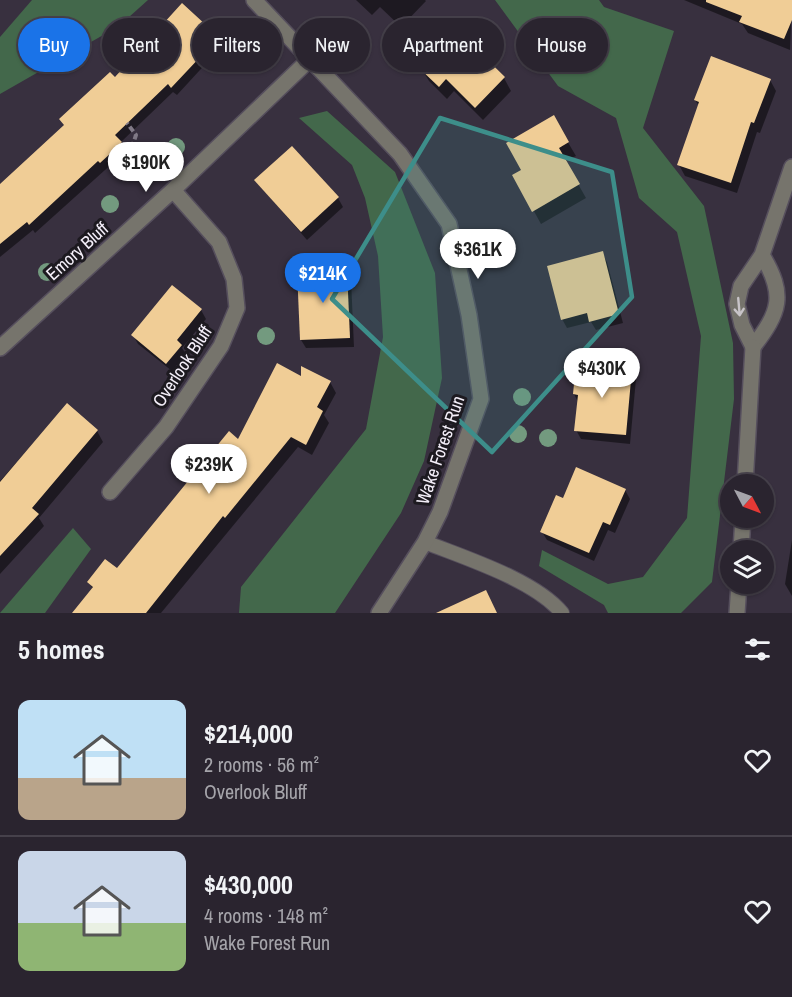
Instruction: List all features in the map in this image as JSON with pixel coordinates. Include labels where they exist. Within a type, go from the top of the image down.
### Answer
[{"type":"street","name":"Wake Forest Run","points":[[254,0],[294,41]]},
{"type":"street","name":"Emory Bluff","points":[[0,348],[296,72]]},
{"type":"street","name":"Wake Forest Run","points":[[324,72],[400,154],[449,224],[469,315],[481,399],[440,512],[425,542],[380,613]]},
{"type":"street","points":[[746,474],[753,347],[742,325],[737,304],[741,286],[762,255],[792,167]]},
{"type":"street","name":"Overlook Bluff","points":[[110,492],[172,418],[221,346],[237,308],[234,279],[219,243],[172,190]]},
{"type":"street","points":[[753,347],[768,328],[778,308],[779,296],[772,272],[762,255]]},
{"type":"street","points":[[737,613],[738,594]]},
{"type":"lane","points":[[425,542],[505,574],[555,604],[562,613]]},
{"type":"path","points":[[118,161],[133,144],[136,135],[127,123]]},
{"type":"highlighted area","points":[[440,118],[612,172],[632,297],[492,452],[332,299]]},
{"type":"green space","points":[[32,0],[148,0],[128,18],[102,18],[102,36],[90,43],[90,18],[18,18],[18,72],[38,72],[0,94],[0,37]]},
{"type":"green space","points":[[495,0],[599,0],[604,7],[674,31],[643,128],[704,206],[733,343],[734,399],[725,474],[720,474],[720,515],[712,582],[681,613],[608,613],[604,605],[539,566],[542,550],[608,584],[643,577],[687,518],[701,336],[677,232],[639,198],[616,118],[558,86],[548,72],[608,72],[608,18],[516,18],[516,29]]},
{"type":"green space","points":[[327,111],[395,172],[435,273],[442,378],[424,461],[401,513],[335,613],[239,613],[241,587],[366,429],[383,337],[378,256],[365,198],[352,165],[299,118]]},
{"type":"green space","points":[[73,528],[91,549],[45,613],[0,613]]},
{"type":"building","points":[[706,0],[792,0],[792,20],[784,39],[739,22],[742,16],[706,2]]},
{"type":"building","points":[[182,3],[198,18],[192,18],[192,66],[171,88],[168,84],[115,135],[122,142],[111,153],[100,163],[98,161],[29,225],[27,222],[0,244],[0,184],[64,125],[59,119],[110,72],[115,77],[120,72],[180,72],[180,18],[168,18]]},
{"type":"building","points":[[711,56],[771,79],[754,123],[751,122],[731,183],[677,165],[699,102],[694,100]]},
{"type":"building","points":[[423,72],[500,72],[505,77],[475,108],[446,79],[439,87]]},
{"type":"building","points":[[554,115],[569,142],[559,148],[580,184],[532,212],[512,175],[521,170],[506,143]]},
{"type":"building","points":[[292,146],[339,197],[301,232],[254,180]]},
{"type":"building","points":[[603,251],[619,314],[589,322],[587,313],[561,320],[547,266]]},
{"type":"building","points":[[347,269],[350,338],[300,340],[297,270]]},
{"type":"building","points":[[172,285],[202,309],[177,340],[182,345],[166,364],[131,335]]},
{"type":"building","points":[[277,363],[301,376],[301,366],[331,381],[317,407],[323,411],[306,445],[291,437],[225,518],[223,516],[146,613],[72,613],[93,587],[87,582],[105,559],[117,568],[229,431],[238,439]]},
{"type":"building","points":[[576,364],[632,369],[626,435],[574,431],[578,395],[573,394]]},
{"type":"building","points":[[67,403],[98,430],[32,508],[39,514],[0,556],[0,482]]},
{"type":"building","points":[[576,467],[626,489],[610,525],[603,522],[589,553],[540,532],[556,495],[563,498]]},
{"type":"building","points":[[486,590],[497,613],[436,613]]}]
